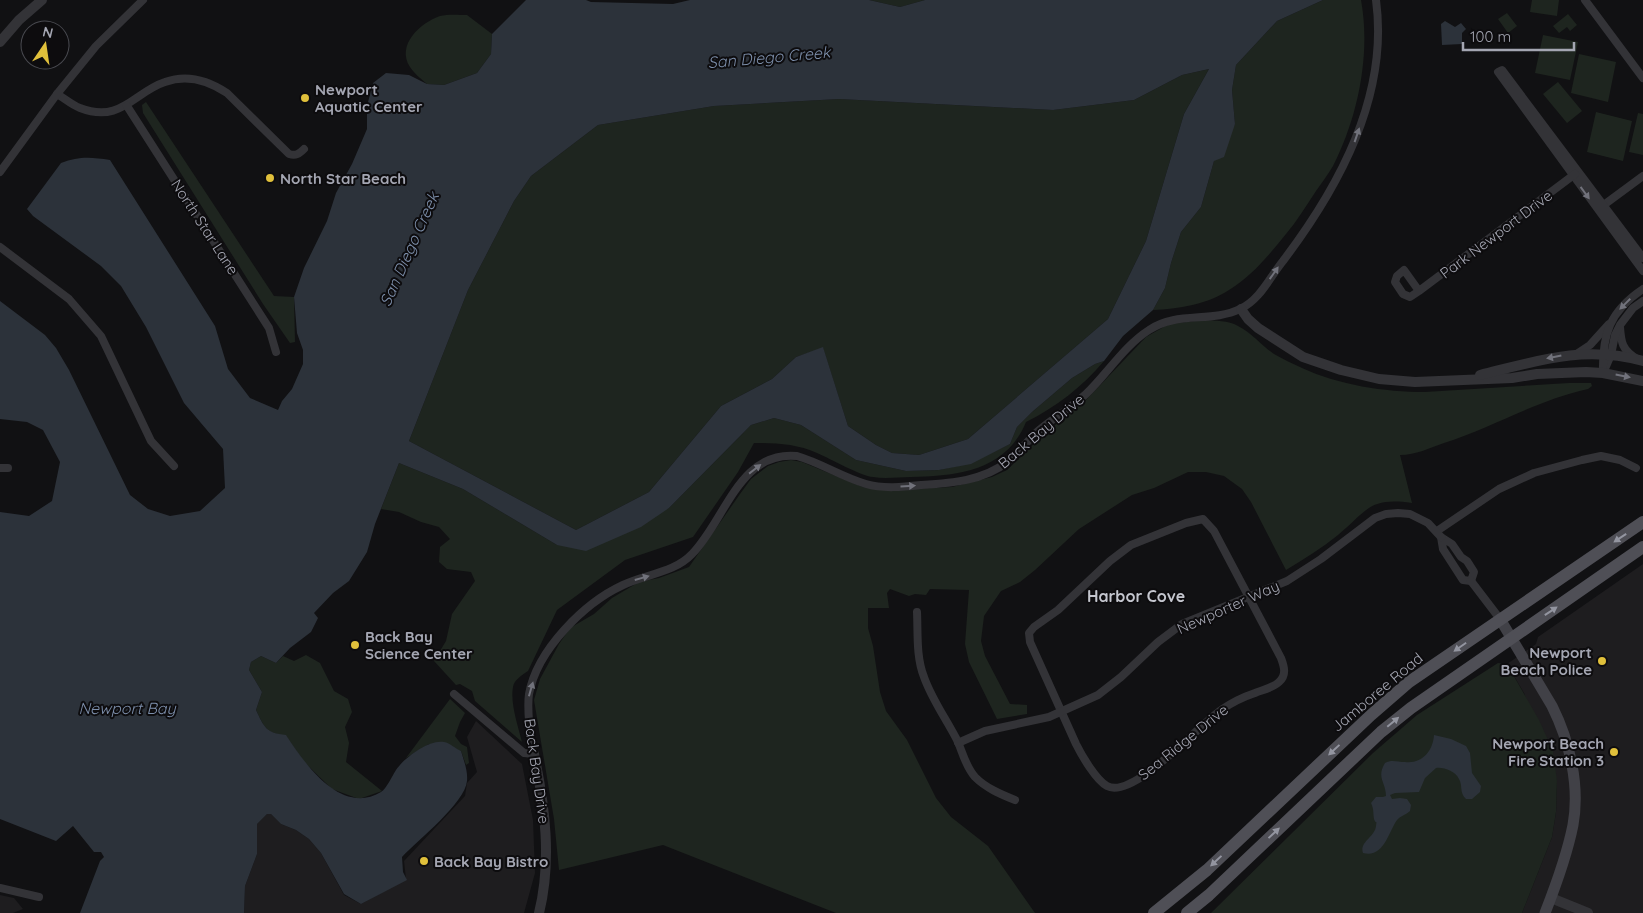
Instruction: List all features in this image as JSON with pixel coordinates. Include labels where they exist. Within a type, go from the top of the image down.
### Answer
[{"type":"main road","name":"Jamboree Road","points":[[1154,913],[1207,870],[1408,682],[1643,522]]},
{"type":"main road","points":[[1187,913],[1209,895],[1381,732],[1411,708],[1643,547]]},
{"type":"main road","points":[[1500,619],[1552,706],[1560,722],[1570,754],[1574,788],[1573,824],[1567,849],[1545,913]]},
{"type":"street","points":[[0,42],[19,20],[42,0]]},
{"type":"street","points":[[0,172],[57,94],[96,46],[143,0]]},
{"type":"street","name":"Back Bay Drive","points":[[539,913],[547,867],[546,828],[534,754],[529,712],[530,694],[538,670],[558,637],[580,614],[622,585],[665,572],[692,554],[742,481],[760,465],[774,458],[798,456],[858,481],[880,486],[946,484],[973,478],[1005,464],[1037,432],[1087,394],[1149,329],[1177,318],[1221,314],[1241,309],[1253,300],[1262,291],[1302,236],[1352,150],[1376,70],[1379,36],[1376,0]]},
{"type":"street","points":[[1586,0],[1643,78]]},
{"type":"street","points":[[1576,174],[1498,72],[1502,70],[1601,208],[1643,271]]},
{"type":"street","points":[[57,94],[79,108],[105,112],[127,106],[165,82],[177,79],[198,79],[227,93],[289,154],[294,155],[304,149]]},
{"type":"street","name":"North Star Lane","points":[[127,106],[269,328],[276,352]]},
{"type":"street","name":"Park Newport Drive","points":[[1419,291],[1576,174]]},
{"type":"street","points":[[1601,208],[1643,176]]},
{"type":"street","points":[[1601,208],[1643,258]]},
{"type":"street","points":[[0,247],[69,299],[101,336],[151,441],[174,466]]},
{"type":"street","points":[[1574,355],[1590,344],[1610,323],[1623,304],[1643,289]]},
{"type":"street","points":[[1603,373],[1614,335],[1626,316],[1643,301]]},
{"type":"street","points":[[1241,309],[1248,319],[1289,349],[1319,363],[1341,370],[1396,382],[1512,378],[1569,372],[1603,373],[1643,381]]},
{"type":"street","points":[[1607,355],[1610,323]]},
{"type":"street","points":[[1620,325],[1621,342],[1628,352],[1642,361]]},
{"type":"street","points":[[1459,380],[1529,362],[1574,355],[1607,355],[1642,361]]},
{"type":"street","points":[[1439,534],[1499,489],[1534,473],[1601,456],[1620,460],[1636,468]]},
{"type":"street","name":"Newporter Way","points":[[958,743],[985,731],[1034,722],[1063,712],[1098,695],[1110,687],[1158,642],[1182,624],[1278,585],[1302,572],[1375,518],[1398,513],[1410,514],[1428,523],[1452,544],[1461,557],[1467,561],[1474,572],[1471,581]]},
{"type":"street","points":[[1063,712],[1030,642],[1029,633],[1034,627],[1058,610],[1104,566],[1131,545],[1186,523],[1203,519],[1214,530],[1249,597]]},
{"type":"street","name":"Newporter Way","points":[[1439,534],[1443,549],[1453,563],[1454,569],[1463,580],[1471,581],[1500,619]]},
{"type":"street","points":[[1453,563],[1461,557]]},
{"type":"street","name":"Sea Ridge Drive","points":[[1063,712],[1082,756],[1101,782],[1115,789],[1126,786],[1140,778],[1167,758],[1220,710],[1241,698],[1280,682],[1285,666],[1249,597]]},
{"type":"street","points":[[917,612],[919,657],[923,675],[967,764],[975,776],[987,787],[1015,800]]},
{"type":"street","points":[[454,694],[524,753],[534,754]]},
{"type":"street","points":[[0,888],[39,897]]},
{"type":"street","points":[[1551,898],[1588,913]]},
{"type":"shaded area","points":[[869,0],[925,0],[900,7]]},
{"type":"shaded area","points":[[1323,0],[1361,0],[1364,21],[1363,63],[1360,85],[1349,127],[1333,166],[1290,229],[1253,272],[1221,295],[1212,299],[1182,307],[1153,310],[1165,288],[1181,232],[1201,207],[1214,161],[1235,124],[1232,90],[1236,65],[1277,21]]},
{"type":"shaded area","points":[[1532,0],[1559,0],[1557,16],[1530,12]]},
{"type":"shaded area","points":[[1507,13],[1517,26],[1508,33],[1498,19]]},
{"type":"shaded area","points":[[1568,14],[1577,25],[1570,31],[1567,27],[1559,33],[1553,26]]},
{"type":"shaded area","points":[[443,15],[467,15],[492,34],[491,54],[477,73],[444,85],[427,84],[410,67],[406,59],[408,43],[412,36],[432,19]]},
{"type":"shaded area","points":[[1543,35],[1578,42],[1570,80],[1535,73]]},
{"type":"shaded area","points":[[1579,54],[1616,62],[1608,102],[1571,93]]},
{"type":"shaded area","points":[[1209,69],[1184,114],[1146,241],[1108,319],[968,439],[919,455],[892,453],[876,445],[848,426],[823,348],[796,357],[772,379],[721,406],[649,492],[576,530],[409,441],[468,290],[514,201],[531,176],[598,125],[714,106],[839,99],[1053,110],[1134,100],[1182,75]]},
{"type":"shaded area","points":[[1558,82],[1582,111],[1567,123],[1543,94]]},
{"type":"shaded area","points":[[146,102],[274,296],[294,297],[295,342],[290,343],[263,304],[143,113],[142,105]]},
{"type":"shaded area","points":[[1596,112],[1632,121],[1623,161],[1587,152]]},
{"type":"shaded area","points":[[1638,113],[1643,114],[1643,155],[1629,152]]},
{"type":"shaded area","points":[[1204,320],[1234,324],[1248,332],[1274,354],[1316,374],[1346,383],[1378,389],[1425,392],[1569,383],[1591,383],[1592,386],[1533,407],[1462,437],[1417,453],[1400,455],[1412,503],[1387,502],[1370,507],[1332,540],[1286,570],[1251,502],[1242,489],[1224,476],[1206,472],[1188,472],[1154,488],[1132,495],[1079,529],[1020,582],[1001,591],[984,616],[981,641],[985,656],[1010,704],[1027,705],[1027,714],[997,719],[969,662],[965,644],[969,590],[930,589],[926,595],[915,594],[909,596],[890,589],[887,593],[889,608],[868,608],[868,628],[873,646],[880,692],[886,711],[907,740],[936,798],[951,817],[988,846],[1035,913],[836,913],[663,845],[559,870],[554,819],[534,700],[540,679],[570,628],[594,614],[612,598],[639,582],[659,578],[689,567],[751,479],[768,466],[791,460],[802,462],[863,487],[890,490],[952,487],[992,477],[1007,470],[1043,435],[1087,399],[1146,337],[1169,324]]},
{"type":"shaded area","points":[[1104,361],[1068,396],[1026,422],[1017,438],[1006,451],[993,461],[978,468],[962,472],[946,475],[873,477],[861,474],[802,448],[754,443],[738,472],[693,537],[625,560],[557,610],[528,671],[517,680],[513,687],[513,707],[522,742],[475,701],[472,691],[460,684],[456,685],[434,661],[446,641],[452,614],[475,581],[471,572],[447,569],[439,562],[440,547],[450,539],[439,527],[421,522],[399,512],[381,509],[399,463],[463,489],[557,545],[669,508],[751,425],[774,418],[801,425],[856,460],[906,471],[939,470],[971,463],[1010,444],[1017,427],[1032,412],[1072,378],[1095,364]]},
{"type":"shaded area","points":[[1643,564],[1643,913],[1522,913],[1552,837],[1556,812],[1557,781],[1524,693],[1507,664],[1536,644],[1538,637]]},
{"type":"shaded area","points":[[306,655],[320,663],[334,691],[348,699],[352,712],[345,727],[349,743],[346,762],[382,791],[359,799],[332,789],[304,762],[286,736],[270,731],[261,721],[256,710],[262,692],[249,670],[251,662],[261,656],[276,663],[283,656],[294,661]]},
{"type":"shaded area","points":[[1498,663],[1507,664],[1539,720],[1553,751],[1557,781],[1556,812],[1552,837],[1522,913],[1211,913],[1373,753],[1417,715]]},
{"type":"shaded area","points":[[450,699],[465,713],[455,736],[461,744],[467,747],[469,763],[466,765],[461,751],[429,744],[406,758]]},
{"type":"shaded area","points":[[476,721],[522,764],[533,820],[535,873],[524,913],[244,913],[245,886],[257,854],[257,824],[267,814],[271,814],[281,824],[296,830],[309,839],[321,853],[344,895],[361,904],[406,879],[404,861],[465,796],[467,783],[477,772],[467,737]]},
{"type":"shaded area","points":[[0,895],[14,898],[23,909],[13,913],[0,913]]},
{"type":"water","name":"Newport Bay","points":[[526,0],[586,0],[591,2],[673,4],[690,0],[869,0],[900,7],[925,0],[1323,0],[1277,21],[1236,65],[1232,90],[1235,124],[1224,157],[1214,161],[1201,207],[1181,232],[1165,288],[1153,310],[1123,336],[1104,361],[1095,364],[1072,378],[1032,412],[1017,427],[1010,444],[971,464],[939,470],[906,471],[856,460],[801,425],[774,418],[751,425],[669,508],[641,527],[586,551],[557,545],[463,489],[399,463],[375,524],[367,552],[349,581],[333,593],[314,613],[318,618],[311,632],[290,648],[276,663],[261,656],[251,662],[249,670],[262,692],[256,710],[266,728],[274,733],[286,735],[303,760],[338,792],[352,797],[366,798],[381,792],[405,760],[417,750],[431,743],[444,742],[461,751],[467,774],[464,790],[440,821],[402,857],[403,872],[407,880],[361,904],[344,894],[321,853],[309,839],[296,830],[281,824],[271,814],[267,814],[257,824],[257,854],[245,886],[244,913],[80,913],[100,861],[104,857],[101,852],[94,852],[73,826],[56,841],[0,819],[0,512],[29,516],[52,501],[60,462],[43,430],[27,422],[0,419],[0,301],[45,335],[56,348],[69,370],[130,495],[148,509],[170,516],[200,511],[225,488],[223,449],[184,403],[146,327],[121,286],[101,266],[33,216],[27,209],[61,163],[85,158],[110,160],[215,326],[228,369],[250,398],[278,410],[282,401],[292,389],[303,364],[303,350],[297,333],[294,297],[304,268],[327,221],[336,193],[352,164],[367,129],[367,106],[373,83],[386,73],[409,75],[427,84],[444,85],[477,73],[491,54],[492,34]],"holes":[[[1209,69],[1184,114],[1146,241],[1108,319],[968,439],[919,455],[892,453],[876,445],[848,426],[823,347],[796,357],[772,379],[721,406],[649,492],[576,530],[409,441],[468,290],[514,201],[531,176],[598,125],[714,106],[839,99],[1053,110],[1134,100],[1182,75]]]},
{"type":"water","points":[[1445,21],[1455,27],[1461,23],[1466,29],[1462,33],[1462,44],[1442,45],[1441,24]]},
{"type":"water","points":[[1434,735],[1451,739],[1466,746],[1470,753],[1472,773],[1481,786],[1480,792],[1472,799],[1466,799],[1457,776],[1449,770],[1436,768],[1425,778],[1419,792],[1390,795],[1392,799],[1407,799],[1411,805],[1410,811],[1397,820],[1381,848],[1370,854],[1363,853],[1363,846],[1376,826],[1371,803],[1376,797],[1386,796],[1381,776],[1385,763],[1392,761],[1411,762],[1421,759],[1429,751]]},
{"type":"place","name":"Newport Aquatic Center","points":[[305,98]]},
{"type":"place","name":"North Star Beach","points":[[270,178]]},
{"type":"place","name":"Back Bay Science Center","points":[[355,645]]},
{"type":"place","name":"Newport Beach Police","points":[[1602,661]]},
{"type":"place","name":"Newport Beach Fire Station 3","points":[[1614,752]]},
{"type":"place","name":"Back Bay Bistro","points":[[424,861]]},
{"type":"district","name":"Harbor Cove","points":[[1136,596]]},
{"type":"water label","name":"San Diego Creek","points":[[769,57]]},
{"type":"water label","name":"San Diego Creek","points":[[409,249]]}]
